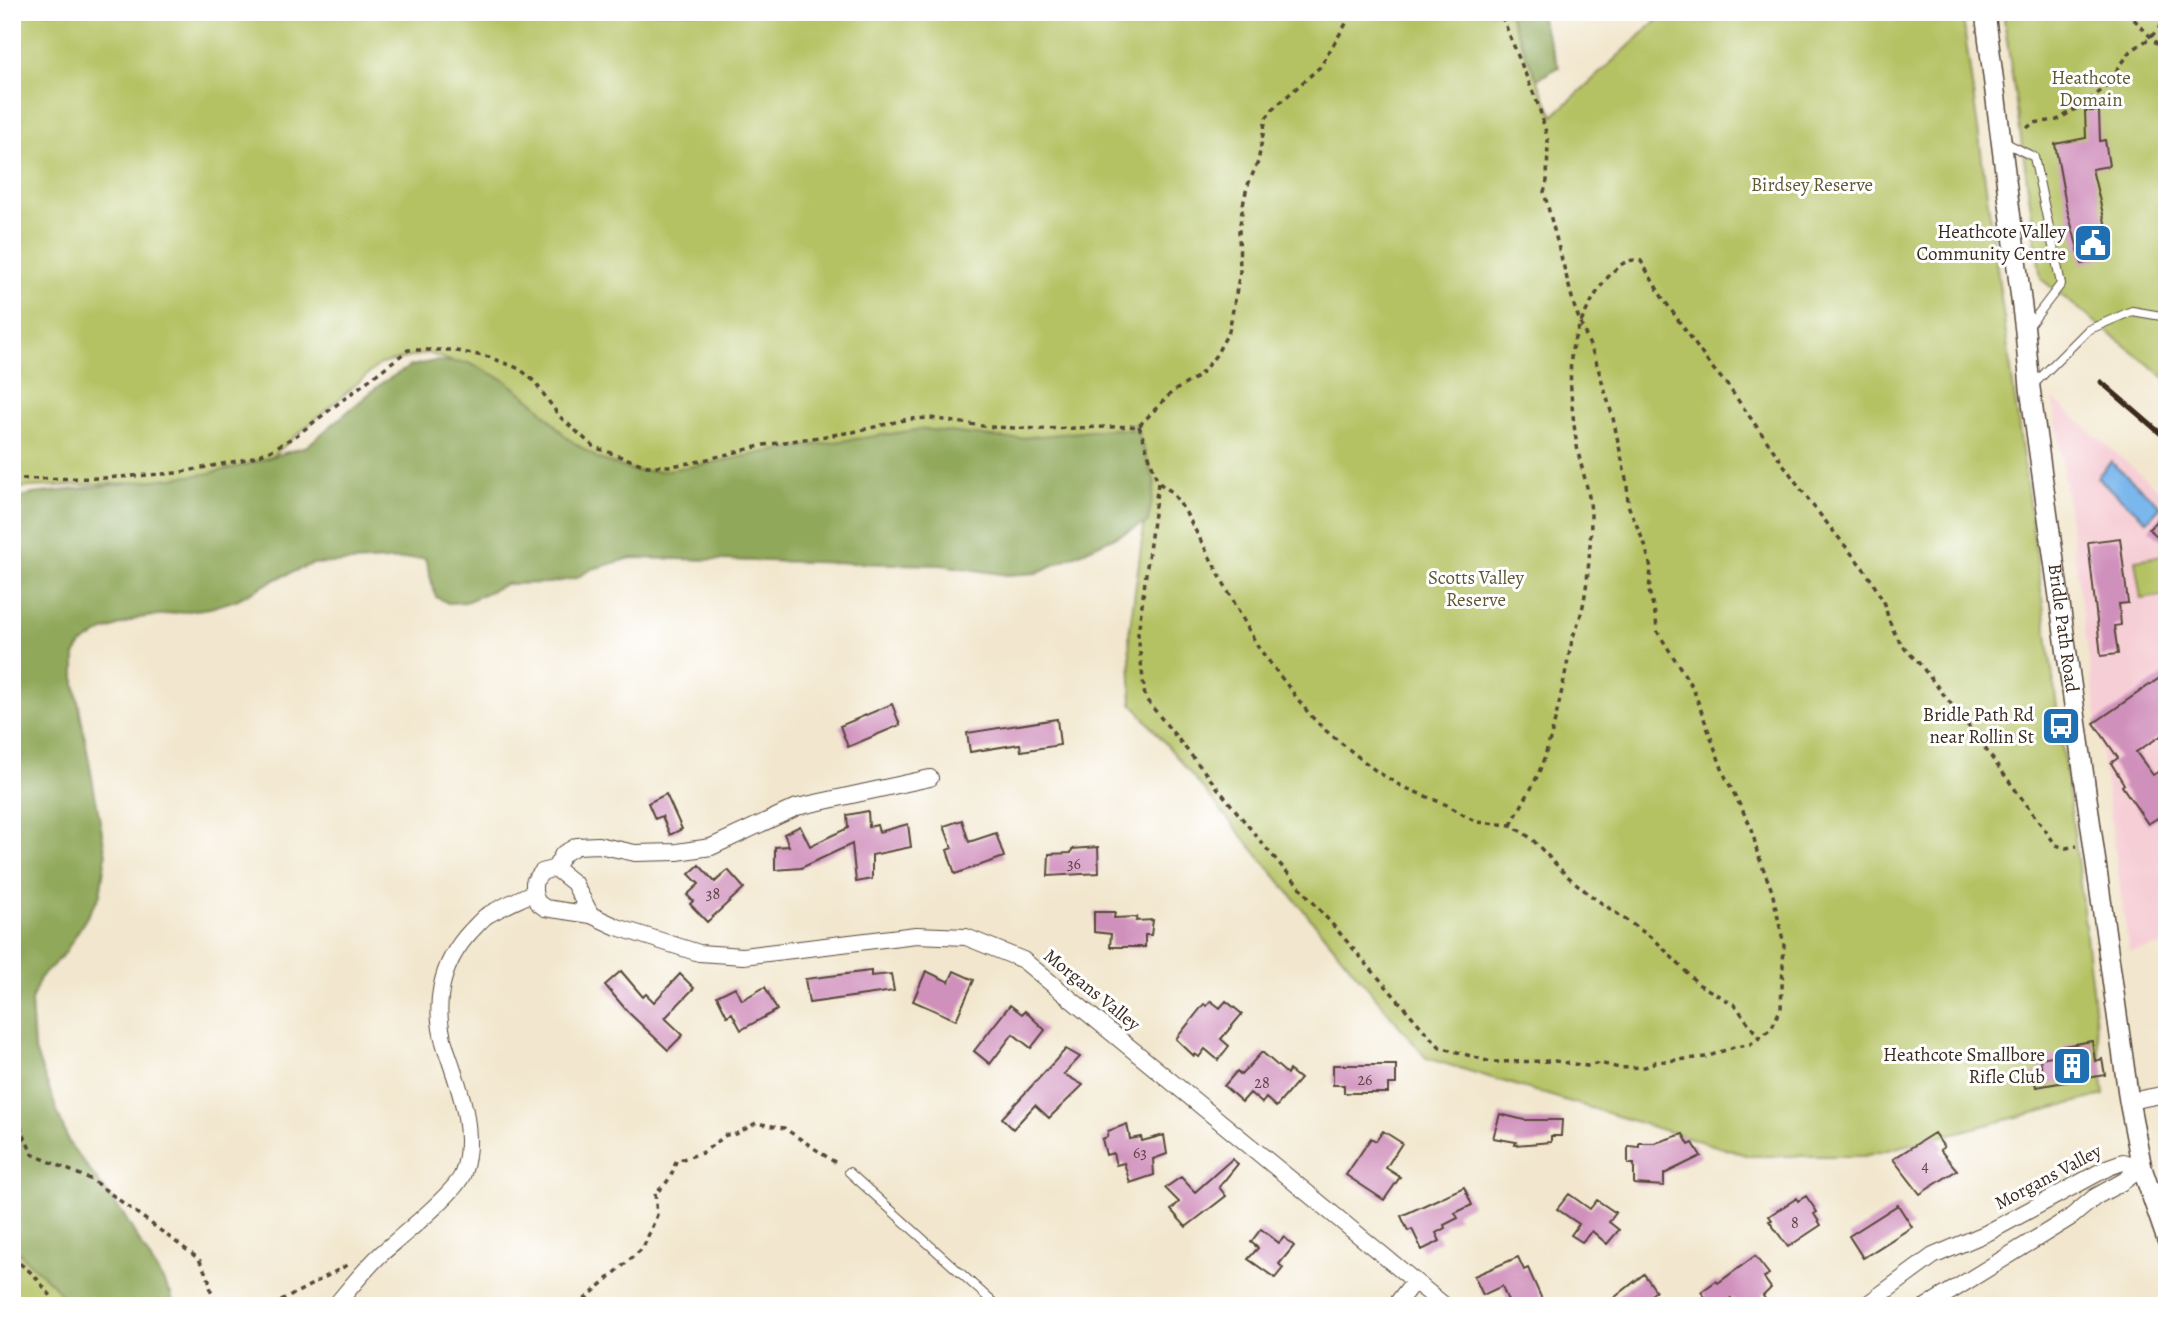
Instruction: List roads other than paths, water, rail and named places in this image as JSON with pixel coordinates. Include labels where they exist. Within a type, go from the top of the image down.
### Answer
[{"type":"street","name":"Bridle Path Road","points":[[1985,12],[2030,388],[2129,1101],[2142,1168],[2167,1240]]},
{"type":"street","points":[[335,1306],[381,1255],[457,1184],[465,1168],[467,1129],[464,1104],[440,1028],[439,1000],[448,962],[454,951],[484,917],[534,892],[534,882],[542,872],[555,868],[563,854],[577,846],[598,845],[635,853],[677,852],[711,847],[797,807],[930,778]]},
{"type":"street","points":[[555,868],[574,883],[591,915]]},
{"type":"street","name":"Morgans Valley","points":[[534,892],[537,902],[545,908],[591,915],[617,927],[699,953],[743,956],[916,935],[966,936],[1023,960],[1445,1306]]},
{"type":"street","points":[[2129,1101],[2167,1094]]},
{"type":"street","name":"Morgans Valley","points":[[1866,1306],[1933,1256],[1987,1233],[2109,1167],[2123,1163],[2142,1168]]},
{"type":"street","name":"Morgans Valley","points":[[1927,1306],[2071,1217],[2095,1197],[2142,1168]]},
{"type":"street","points":[[2072,1187],[2083,1208]]},
{"type":"street","points":[[1395,1306],[1414,1282]]},
{"type":"lane","points":[[2001,141],[2034,156],[2061,284],[2025,331]]},
{"type":"lane","points":[[2030,388],[2088,330],[2132,311],[2167,317]]},
{"type":"lane","points":[[849,1172],[997,1306]]},
{"type":"water","points":[[2111,462],[2161,506],[2147,521],[2097,477]]},
{"type":"railway","points":[[2101,382],[2167,439]]},
{"type":"place","name":"Heathcote Valley Community Centre","points":[[2093,243]]},
{"type":"place","name":"Bridle Path Rd near Rollin St","points":[[2061,726]]},
{"type":"place","name":"Heathcote Smallbore Rifle Club","points":[[2072,1066]]},
{"type":"park label","name":"Heathcote Domain","points":[[2091,89]]},
{"type":"park label","name":"Birdsey Reserve","points":[[1812,185]]},
{"type":"park label","name":"Scotts Valley Reserve","points":[[1476,589]]}]
